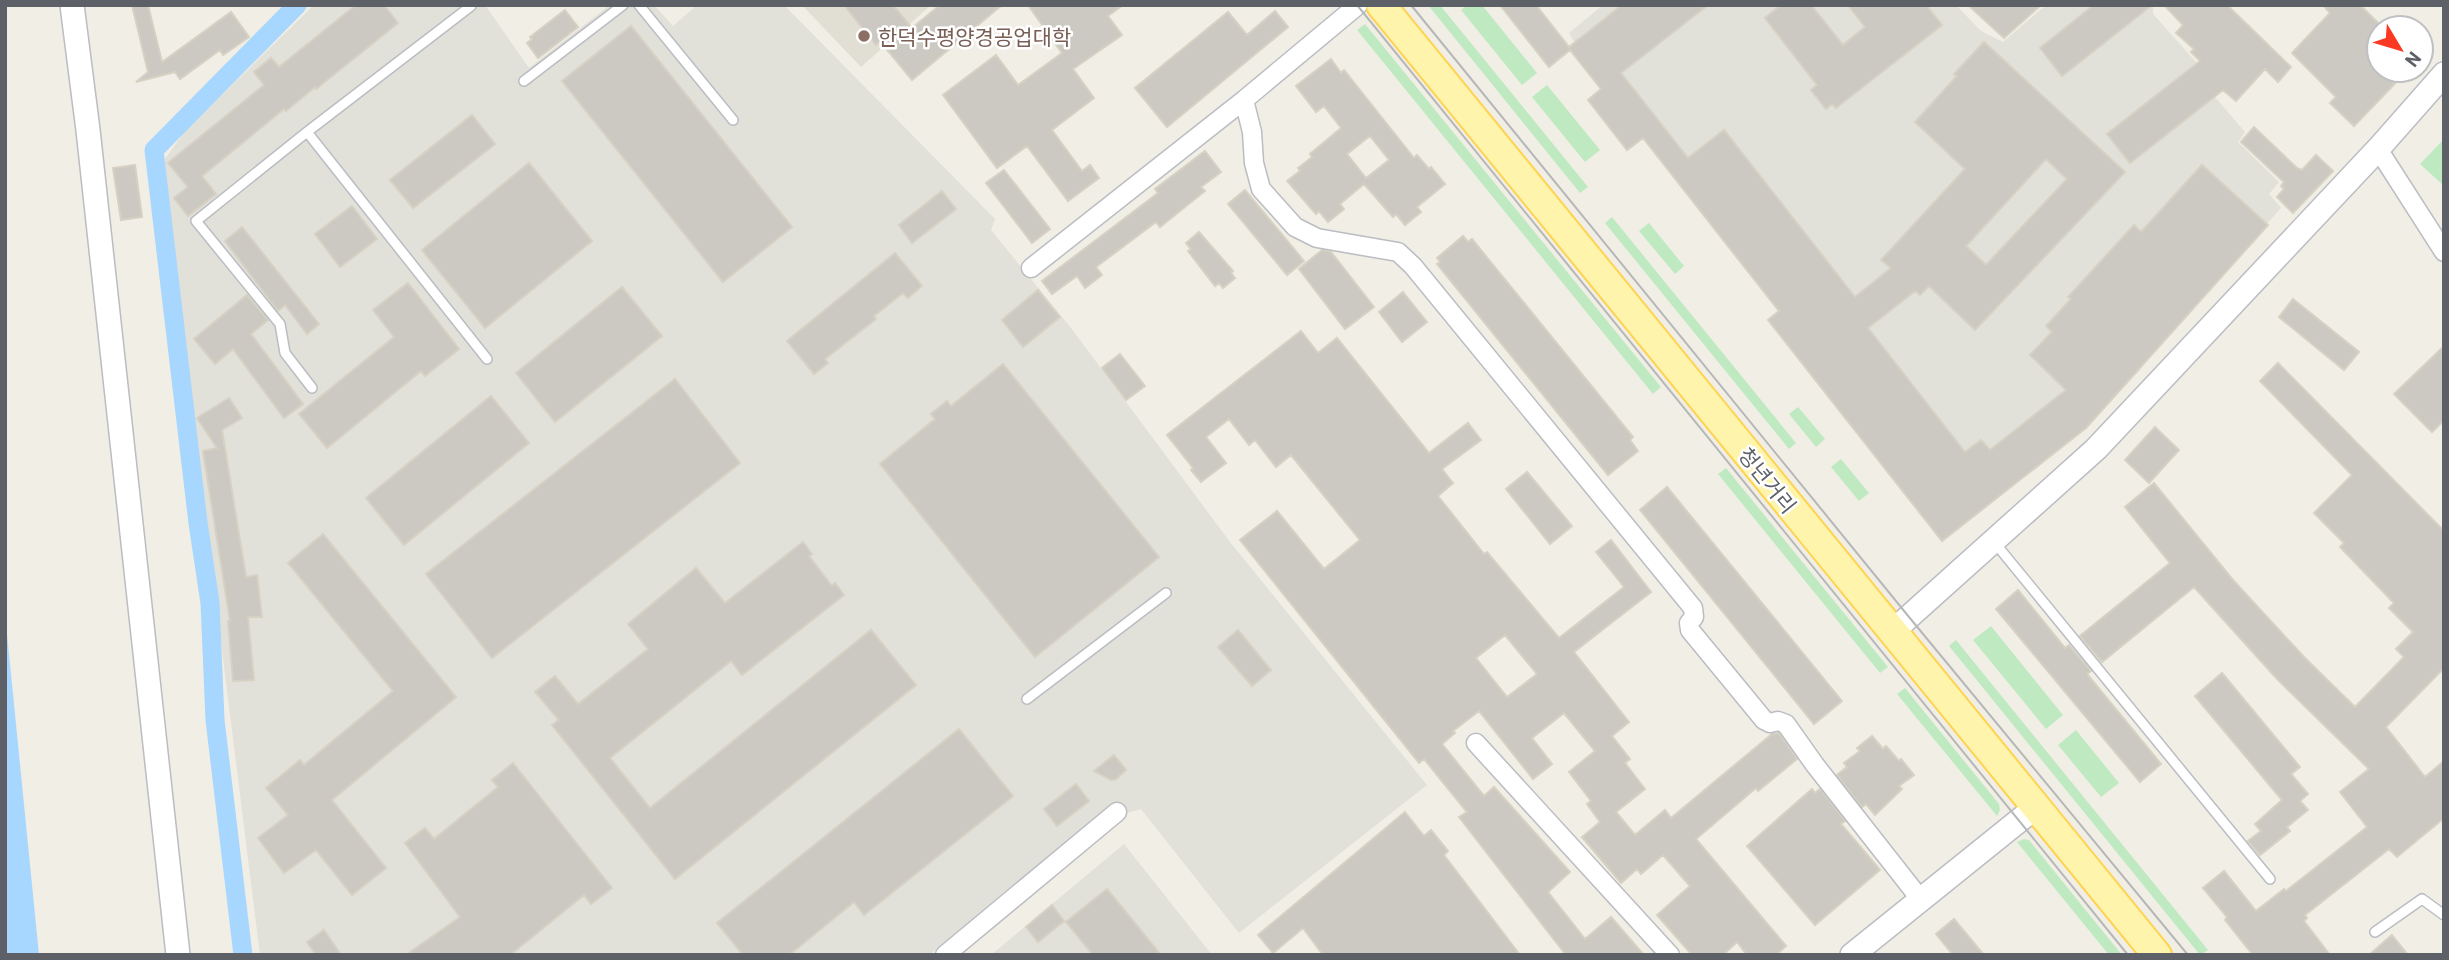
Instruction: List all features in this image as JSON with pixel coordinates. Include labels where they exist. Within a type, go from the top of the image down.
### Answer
[{"type":"main road","name":"청년거리","points":[[1381,5],[2157,955]]},
{"type":"street","points":[[72,5],[178,955]]},
{"type":"street","points":[[1031,268],[1244,100],[1358,5]]},
{"type":"street","points":[[1892,632],[2096,449],[2378,149],[2444,74]]},
{"type":"street","points":[[1244,100],[1261,189],[1295,228],[1317,238],[1398,252],[1413,267],[1693,608],[1694,617],[1689,623],[1690,630],[1764,720],[1786,724],[1921,900]]},
{"type":"street","points":[[2378,149],[2444,252]]},
{"type":"street","points":[[1476,743],[1670,955]]},
{"type":"street","points":[[1853,955],[2036,807]]},
{"type":"street","points":[[945,955],[1117,812]]},
{"type":"lane","points":[[524,81],[623,5]]},
{"type":"lane","points":[[639,5],[733,120]]},
{"type":"lane","points":[[312,388],[285,353],[280,324],[196,221],[471,6]]},
{"type":"lane","points":[[307,132],[487,359]]},
{"type":"lane","points":[[1994,541],[2270,879]]},
{"type":"lane","points":[[1027,699],[1166,593]]},
{"type":"lane","points":[[2375,932],[2422,899],[2444,915]]},
{"type":"shaded area","points":[[314,5],[485,5],[529,68],[610,5],[654,5],[673,26],[697,5],[784,5],[995,219],[991,230],[1071,328],[1230,542],[1427,785],[1239,933],[1141,809],[1098,821],[929,955],[260,955],[165,193],[165,159],[185,131]]},
{"type":"shaded area","name":"한덕수평양경공업대학","points":[[802,5],[931,5],[861,67]]},
{"type":"shaded area","points":[[1603,5],[1956,5],[1981,31],[2003,42],[2046,5],[2153,5],[2153,14],[2221,90],[2215,97],[2245,132],[2238,142],[2279,182],[2269,194],[2281,208],[2086,428],[1942,541],[1768,320],[1778,311],[1643,138],[1627,150],[1588,100],[1601,89],[1575,56],[1575,43],[1569,33]]},
{"type":"shaded area","points":[[1124,844],[1212,955],[991,955]]},
{"type":"green space","points":[[1428,5],[1440,5],[1588,187],[1580,193]]},
{"type":"green space","points":[[1467,5],[1482,5],[1537,73],[1522,85],[1461,10]]},
{"type":"green space","points":[[1365,24],[1661,387],[1653,394],[1357,30]]},
{"type":"green space","points":[[1547,85],[1600,150],[1585,162],[1532,97]]},
{"type":"green space","points":[[2444,139],[2444,186],[2420,164]]},
{"type":"green space","points":[[1612,217],[1796,443],[1789,449],[1605,223]]},
{"type":"green space","points":[[1649,223],[1684,266],[1675,274],[1639,231]]},
{"type":"green space","points":[[1798,407],[1825,439],[1816,447],[1789,414]]},
{"type":"green space","points":[[1841,459],[1869,493],[1859,501],[1831,467]]},
{"type":"green space","points":[[1726,468],[1888,667],[1880,673],[1718,474]]},
{"type":"green space","points":[[1991,626],[2063,715],[2046,729],[1973,640]]},
{"type":"green space","points":[[1956,640],[2208,950],[2200,955],[1949,646]]},
{"type":"green space","points":[[1905,688],[1999,804],[1997,816],[1897,694]]},
{"type":"green space","points":[[2076,730],[2119,783],[2101,797],[2058,745]]},
{"type":"green space","points":[[2029,840],[2122,955],[2109,955],[2017,842]]},
{"type":"water","points":[[5,614],[39,955],[5,955]]},
{"type":"building","points":[[132,5],[148,5],[162,62],[231,12],[249,37],[223,55],[220,50],[180,79],[175,72],[136,82],[148,72]]},
{"type":"building","points":[[356,5],[384,5],[398,23],[316,89],[315,87],[286,111],[284,109],[202,176],[216,194],[188,216],[174,198],[188,187],[168,163],[264,85],[254,72],[271,58],[279,67]]},
{"type":"building","points":[[844,5],[893,5],[912,28],[940,5],[1002,5],[912,80],[880,41],[876,45]]},
{"type":"building","points":[[1028,5],[1123,5],[1108,16],[1122,35],[1073,69],[1094,98],[1052,130],[1082,171],[1090,165],[1099,178],[1068,201],[1027,146],[997,168],[943,95],[996,55],[1018,85],[1062,53]]},
{"type":"building","points":[[1500,5],[1536,5],[1569,47],[1622,5],[1708,5],[1621,73],[1688,158],[1724,130],[1855,297],[1891,268],[1881,260],[1965,169],[1915,122],[1984,42],[2125,172],[1975,330],[1929,286],[1920,295],[1915,291],[1868,328],[1965,452],[1981,440],[1990,450],[2066,390],[2030,355],[2052,332],[2046,326],[2071,299],[2068,297],[2134,225],[2141,232],[2202,165],[2268,225],[2086,428],[1942,541],[1768,320],[1779,311],[1643,138],[1627,150],[1588,100],[1601,89],[1570,50],[1549,67]],"holes":[[[2046,159],[2067,179],[1986,265],[1966,246]]]},
{"type":"building","points":[[1781,5],[1811,5],[1843,45],[1865,27],[1848,5],[1926,5],[1942,25],[1836,108],[1832,104],[1826,109],[1811,90],[1817,85],[1765,18]]},
{"type":"building","points":[[1968,5],[2041,5],[2004,38]]},
{"type":"building","points":[[2094,5],[2152,5],[2062,76],[2040,48]]},
{"type":"building","points":[[2164,5],[2227,5],[2291,67],[2278,82],[2265,69],[2236,101],[2223,90],[2130,163],[2107,134],[2200,61],[2191,52],[2194,49],[2176,33],[2183,25]]},
{"type":"building","points":[[2323,5],[2360,5],[2369,14],[2365,14],[2365,84],[2394,84],[2354,126],[2330,103],[2336,97],[2292,53],[2330,13]]},
{"type":"building","points":[[565,10],[578,27],[538,58],[527,43],[532,39],[530,37]]},
{"type":"building","points":[[1275,11],[1288,27],[1167,127],[1135,88],[1228,12],[1247,35]]},
{"type":"building","points":[[631,26],[792,227],[723,282],[562,81]]},
{"type":"building","points":[[1331,59],[1341,73],[1344,70],[1414,158],[1417,155],[1445,184],[1417,207],[1421,212],[1405,225],[1396,214],[1393,217],[1364,184],[1340,204],[1344,209],[1328,222],[1319,211],[1316,214],[1287,181],[1312,157],[1310,154],[1341,128],[1324,106],[1316,112],[1296,86]],"holes":[[[1370,136],[1389,160],[1366,178],[1347,154]]]},
{"type":"building","points":[[472,115],[495,144],[413,208],[390,180]]},
{"type":"building","points":[[2254,127],[2297,168],[2302,170],[2316,155],[2333,171],[2293,213],[2277,197],[2284,189],[2281,186],[2284,182],[2241,142]]},
{"type":"building","points":[[1205,151],[1221,172],[1201,187],[1205,191],[1160,227],[1156,222],[1096,267],[1102,275],[1085,288],[1077,276],[1052,294],[1042,281],[1158,193],[1155,189]]},
{"type":"building","points":[[529,163],[592,241],[485,328],[422,250]]},
{"type":"building","points":[[135,165],[142,217],[121,220],[113,168]]},
{"type":"building","points":[[1004,170],[1050,229],[1032,243],[986,183]]},
{"type":"building","points":[[1245,190],[1304,261],[1287,275],[1228,204]]},
{"type":"building","points":[[942,191],[956,209],[912,243],[899,225]]},
{"type":"building","points":[[352,206],[377,239],[340,267],[315,234]]},
{"type":"building","points":[[242,227],[319,324],[307,334],[285,305],[278,311],[225,241]]},
{"type":"building","points":[[1199,232],[1233,271],[1231,273],[1235,278],[1223,288],[1219,283],[1215,286],[1188,251],[1191,249],[1186,243]]},
{"type":"building","points":[[1463,236],[1468,242],[1472,239],[1633,437],[1630,440],[1638,451],[1608,475],[1437,264],[1440,262],[1437,258]]},
{"type":"building","points":[[1322,250],[1331,252],[1374,307],[1345,329],[1299,269]]},
{"type":"building","points":[[895,253],[922,286],[908,298],[903,293],[874,316],[876,319],[825,359],[828,363],[814,374],[787,341]]},
{"type":"building","points":[[408,283],[459,349],[425,376],[421,371],[327,448],[299,414],[394,337],[373,310]]},
{"type":"building","points":[[622,287],[662,336],[555,422],[516,373]]},
{"type":"building","points":[[1038,290],[1060,317],[1023,347],[1002,320]]},
{"type":"building","points":[[1403,292],[1427,322],[1402,342],[1379,312]]},
{"type":"building","points":[[247,295],[268,320],[251,334],[303,404],[284,418],[233,349],[215,364],[194,339]]},
{"type":"building","points":[[2293,299],[2359,352],[2344,370],[2279,317]]},
{"type":"building","points":[[1301,331],[1318,353],[1337,338],[1429,453],[1468,423],[1481,440],[1442,469],[1453,483],[1438,496],[1484,554],[1487,552],[1559,638],[1624,587],[1596,552],[1611,540],[1651,592],[1574,652],[1629,722],[1612,736],[1630,759],[1625,763],[1645,789],[1616,812],[1635,835],[1665,810],[1671,818],[1772,734],[1779,733],[1797,759],[1758,791],[1756,788],[1696,839],[1786,946],[1776,955],[1747,955],[1737,942],[1723,955],[1692,955],[1657,915],[1690,886],[1663,855],[1641,874],[1637,869],[1621,883],[1582,837],[1600,822],[1587,804],[1591,801],[1569,772],[1595,751],[1564,713],[1532,738],[1552,764],[1533,779],[1479,711],[1453,731],[1455,733],[1442,744],[1484,796],[1494,787],[1570,872],[1548,892],[1585,939],[1611,917],[1644,955],[1566,955],[1459,817],[1467,812],[1424,759],[1419,763],[1240,540],[1277,511],[1324,569],[1360,540],[1291,455],[1276,467],[1255,440],[1249,445],[1229,419],[1206,437],[1226,463],[1201,482],[1167,435]],"holes":[[[1505,635],[1537,674],[1507,697],[1476,658]]]},
{"type":"building","points":[[2444,346],[2444,420],[2432,432],[2394,394]]},
{"type":"building","points":[[1120,354],[1145,386],[1126,400],[1102,368]]},
{"type":"building","points":[[2278,363],[2444,531],[2444,668],[2386,727],[2425,777],[2444,761],[2444,818],[2397,857],[2389,849],[2305,915],[2307,918],[2304,921],[2330,955],[2253,955],[2203,888],[2224,871],[2256,911],[2284,889],[2286,891],[2367,827],[2340,792],[2369,769],[2278,680],[2194,587],[2102,662],[2080,636],[2170,563],[2125,507],[2154,483],[2233,580],[2304,657],[2355,707],[2404,657],[2396,649],[2413,632],[2389,608],[2394,603],[2340,547],[2344,543],[2314,513],[2352,475],[2260,381]]},
{"type":"building","points":[[1003,364],[1159,557],[1035,657],[880,464],[935,419],[931,414],[947,401],[951,406]]},
{"type":"building","points":[[675,379],[740,463],[492,658],[426,574]]},
{"type":"building","points":[[491,396],[529,443],[404,545],[366,498]]},
{"type":"building","points":[[229,398],[242,418],[222,430],[246,577],[257,575],[262,617],[248,617],[254,680],[233,681],[230,621],[203,451],[217,448],[197,418]]},
{"type":"building","points":[[2155,427],[2179,450],[2149,483],[2125,460]]},
{"type":"building","points":[[1527,472],[1572,526],[1550,544],[1506,489]]},
{"type":"building","points":[[1667,487],[1842,701],[1814,724],[1640,510]]},
{"type":"building","points":[[323,534],[456,697],[332,800],[386,868],[352,895],[316,850],[284,873],[258,838],[288,815],[266,788],[300,760],[304,765],[393,691],[288,563]]},
{"type":"building","points":[[803,542],[812,554],[809,556],[832,586],[835,583],[844,595],[742,675],[731,661],[610,758],[650,808],[871,630],[916,685],[675,879],[552,725],[559,720],[535,692],[555,676],[578,704],[648,649],[628,624],[696,568],[725,603]]},
{"type":"building","points":[[2018,590],[2065,648],[2069,645],[2091,671],[2087,674],[2161,764],[2140,782],[1996,609]]},
{"type":"building","points":[[1238,630],[1271,670],[1252,686],[1218,647]]},
{"type":"building","points":[[2222,673],[2300,767],[2291,774],[2308,794],[2300,801],[2308,810],[2287,827],[2290,831],[2260,855],[2248,841],[2261,831],[2255,824],[2282,800],[2195,696]]},
{"type":"building","points":[[959,729],[1013,796],[864,915],[854,902],[789,955],[743,955],[717,923]]},
{"type":"building","points":[[1872,736],[1883,749],[1886,746],[1899,761],[1901,759],[1914,775],[1899,786],[1902,789],[1875,815],[1866,804],[1862,807],[1837,775],[1847,767],[1844,763],[1860,751],[1857,748]]},
{"type":"building","points":[[1114,755],[1126,770],[1116,779],[1111,780],[1094,771]]},
{"type":"building","points":[[513,763],[612,888],[591,904],[584,895],[510,955],[406,955],[460,917],[405,843],[425,828],[434,839],[498,787],[492,780]]},
{"type":"building","points":[[1076,784],[1089,801],[1057,826],[1044,809]]},
{"type":"building","points":[[1812,789],[1815,793],[1820,789],[1845,821],[1841,824],[1880,870],[1815,925],[1747,846]]},
{"type":"building","points":[[1405,812],[1424,836],[1431,830],[1448,851],[1444,855],[1520,955],[1323,955],[1303,928],[1273,953],[1258,935]]},
{"type":"building","points":[[1107,889],[1161,955],[1093,955],[1066,922]]},
{"type":"building","points":[[1052,905],[1064,921],[1038,942],[1026,927]]},
{"type":"building","points":[[1954,919],[1984,955],[1953,955],[1936,934]]},
{"type":"building","points":[[324,930],[341,955],[316,955],[307,942]]},
{"type":"building","points":[[2392,935],[2408,955],[2369,955]]},
{"type":"waterway","points":[[243,955],[215,720],[210,603],[154,150],[297,5]]},
{"type":"tram line","points":[[1357,5],[2128,955]]},
{"type":"tram line","points":[[1411,5],[2188,955]]},
{"type":"place","name":"한덕수평양경공업대학","points":[[864,36]]}]
